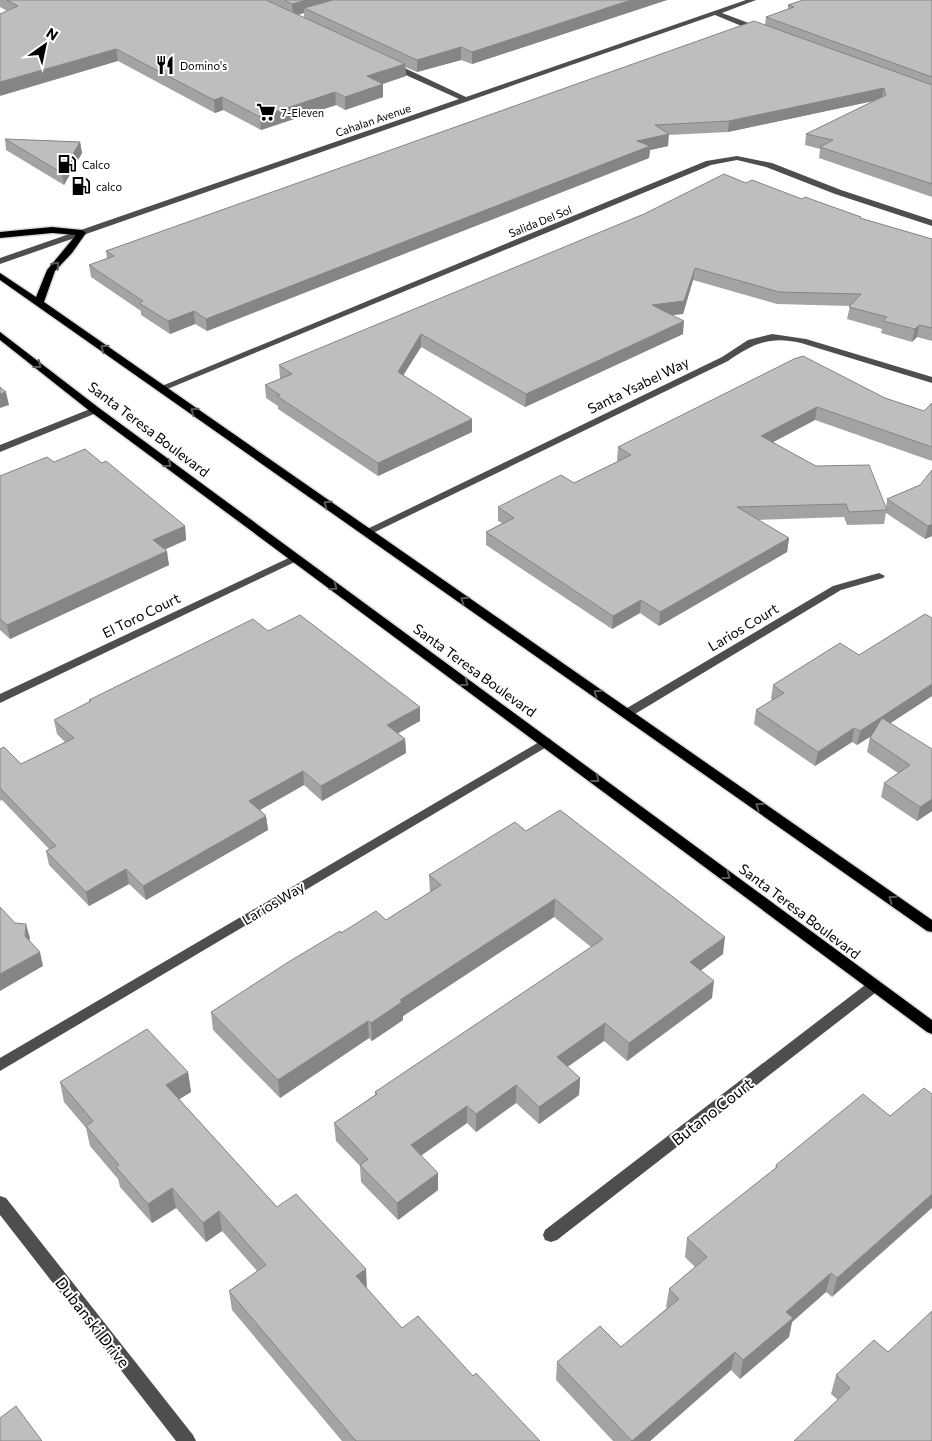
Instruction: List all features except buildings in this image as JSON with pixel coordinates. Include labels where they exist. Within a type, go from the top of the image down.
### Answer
[{"type":"main road","points":[[0,234],[52,230],[82,233],[70,251],[51,270],[39,303]]},
{"type":"main road","points":[[0,276],[932,927]]},
{"type":"main road","name":"Santa Teresa Boulevard","points":[[0,335],[95,410],[932,1028]]},
{"type":"street","name":"Cahalan Avenue","points":[[0,260],[753,0]]},
{"type":"street","points":[[715,13],[763,31]]},
{"type":"street","points":[[386,63],[466,100]]},
{"type":"street","name":"Salida Del Sol","points":[[162,388],[709,163],[737,158],[769,165],[838,192],[932,223]]},
{"type":"street","name":"Santa Ysabel Way","points":[[367,532],[716,363],[742,347],[762,339],[791,338],[932,380]]},
{"type":"street","points":[[0,449],[95,410]]},
{"type":"street","name":"El Toro Court","points":[[0,700],[295,558]]},
{"type":"street","name":"Larios Court","points":[[626,714],[837,588],[879,576]]},
{"type":"street","name":"Larios Way","points":[[0,1065],[546,742]]},
{"type":"street","name":"Butano Court","points":[[551,1236],[874,986]]},
{"type":"street","name":"Dubanski Drive","points":[[0,1203],[187,1441]]},
{"type":"place","name":"Domino's","points":[[165,65]]},
{"type":"place","name":"7-Eleven","points":[[266,112]]},
{"type":"place","name":"Calco","points":[[67,164]]},
{"type":"place","name":"calco","points":[[81,186]]}]
